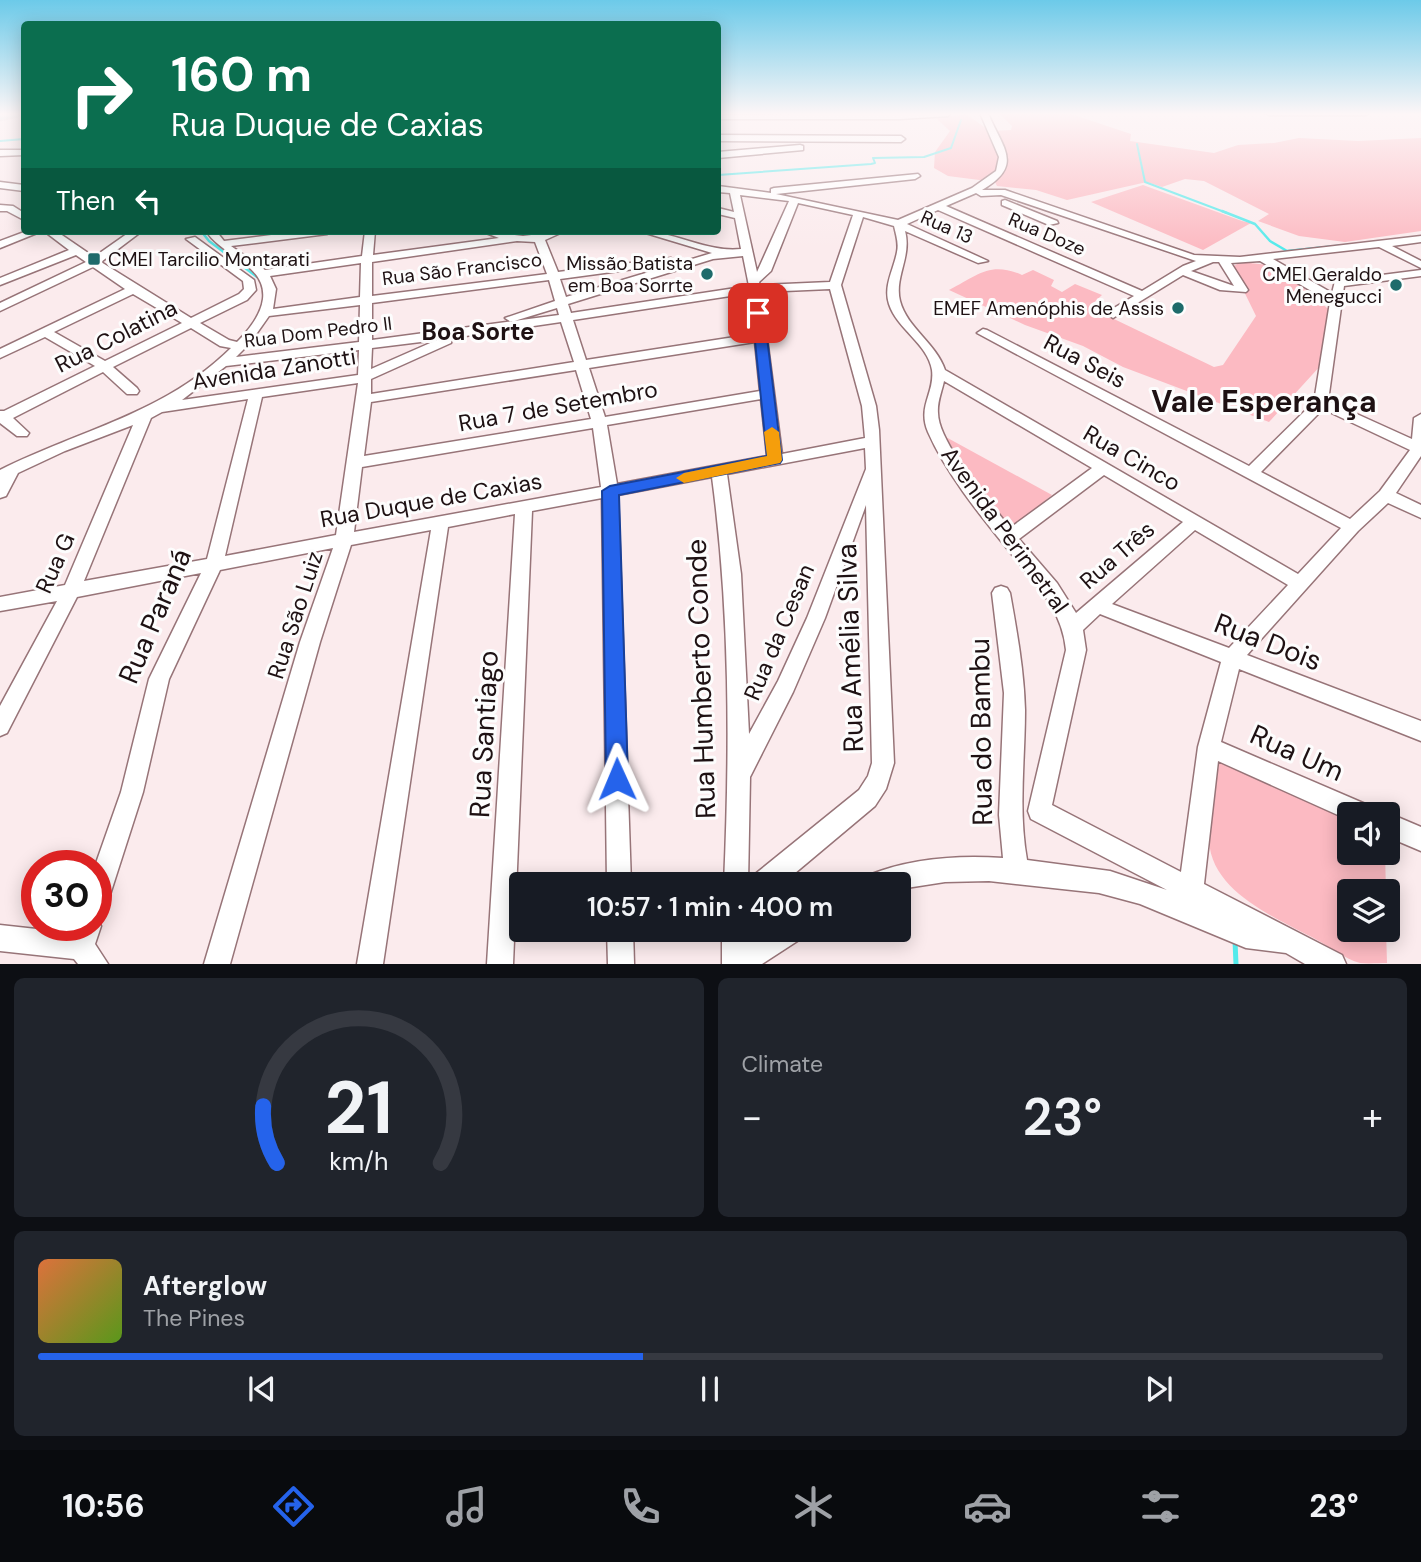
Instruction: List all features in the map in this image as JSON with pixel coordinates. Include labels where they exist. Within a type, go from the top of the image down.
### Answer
[{"type":"street","points":[[939,372],[929,350],[903,318],[895,302],[894,284],[903,251],[899,224],[977,191],[992,181],[1004,165],[1001,158]]},
{"type":"street","points":[[721,191],[765,194],[791,188],[915,176]]},
{"type":"street","points":[[0,185],[21,187]]},
{"type":"street","points":[[977,191],[1053,223]]},
{"type":"street","points":[[977,191],[1002,192],[1167,250],[1211,261],[1421,239]]},
{"type":"street","points":[[735,193],[762,337],[775,460]]},
{"type":"street","name":"Rua 13","points":[[765,194],[899,224],[982,261]]},
{"type":"street","points":[[754,285],[765,271],[795,199]]},
{"type":"street","points":[[3,209],[21,203]]},
{"type":"street","name":"Rua Doze","points":[[938,206],[1142,295]]},
{"type":"street","points":[[3,209],[21,216]]},
{"type":"street","points":[[721,213],[738,216]]},
{"type":"street","points":[[835,285],[859,213]]},
{"type":"street","points":[[0,245],[26,235]]},
{"type":"street","points":[[55,235],[133,289],[225,343],[240,346]]},
{"type":"street","points":[[0,307],[94,261],[122,245],[133,235]]},
{"type":"street","points":[[0,492],[6,473],[65,445],[152,411],[222,363],[240,346],[267,313],[270,291],[265,273],[223,244],[215,235]]},
{"type":"street","points":[[223,244],[295,235]]},
{"type":"street","name":"Rua São Luiz","points":[[217,964],[310,642],[344,541],[363,399],[370,235]]},
{"type":"street","points":[[500,235],[514,239]]},
{"type":"street","points":[[265,273],[514,239],[539,239],[550,235]]},
{"type":"street","points":[[659,235],[729,254]]},
{"type":"street","name":"Rua Colatina","points":[[1,417],[243,297],[250,290],[248,280],[191,239]]},
{"type":"street","points":[[539,239],[599,422],[610,491],[619,872]]},
{"type":"street","points":[[1381,243],[1421,265]]},
{"type":"street","points":[[0,282],[79,250]]},
{"type":"street","name":"Rua São Francisco","points":[[267,313],[746,252]]},
{"type":"street","name":"Avenida Zanotti","points":[[152,411],[363,378],[463,333],[712,257]]},
{"type":"street","points":[[1261,257],[1337,301]]},
{"type":"street","points":[[1113,314],[1182,271],[1211,261]]},
{"type":"street","points":[[1182,271],[1224,288],[1242,290],[1224,261]]},
{"type":"street","points":[[1251,473],[1321,403],[1339,283],[1421,273]]},
{"type":"street","name":"Rua Dom Pedro II","points":[[222,363],[364,347],[567,318],[754,285],[835,285]]},
{"type":"street","name":"Rua Amélia Silva","points":[[778,872],[853,811],[874,790],[881,772],[882,732],[869,406],[835,285]]},
{"type":"street","points":[[0,354],[133,289]]},
{"type":"street","points":[[43,331],[104,366],[132,391]]},
{"type":"street","name":"Rua Seis","points":[[983,333],[1352,527]]},
{"type":"street","points":[[363,399],[762,337]]},
{"type":"street","name":"Rua Cinco","points":[[939,372],[1301,584]]},
{"type":"street","name":"Avenida Perimetral","points":[[939,372],[930,410],[938,438],[1008,537],[1058,601],[1073,627],[1076,650],[1040,811],[1333,964]]},
{"type":"street","name":"Rua 7 de Setembro","points":[[355,464],[768,394]]},
{"type":"street","name":"Rua Paraná","points":[[112,853],[132,792],[167,656],[214,564],[256,395]]},
{"type":"street","points":[[1321,403],[1420,448]]},
{"type":"street","name":"Rua G","points":[[0,726],[71,591],[152,411]]},
{"type":"street","points":[[1,417],[22,433]]},
{"type":"street","points":[[1191,889],[1209,747],[1232,658],[1352,527],[1385,495],[1420,448],[1421,418]]},
{"type":"street","name":"Rua Duque de Caxias","points":[[0,604],[871,442]]},
{"type":"street","name":"Rua da Cesan","points":[[740,774],[786,686],[816,618],[872,468]]},
{"type":"street","points":[[1008,537],[1103,468]]},
{"type":"street","name":"Rua Humberto Conde","points":[[719,472],[731,564],[737,653],[740,774],[736,872]]},
{"type":"street","points":[[1385,495],[1421,512]]},
{"type":"street","name":"Rua Santiago","points":[[500,964],[524,508]]},
{"type":"street","name":"Rua Três","points":[[1073,627],[1195,521]]},
{"type":"street","points":[[370,964],[440,524]]},
{"type":"street","name":"Rua do Bambu","points":[[1001,593],[1013,681],[1014,725],[1009,812],[1017,870]]},
{"type":"street","name":"Rua Dois","points":[[1096,605],[1421,731]]},
{"type":"street","name":"Rua Um","points":[[1209,747],[1337,803]]},
{"type":"street","points":[[1400,830],[1421,839]]},
{"type":"street","points":[[911,874],[944,868],[987,867],[1108,882],[1141,892],[1225,930],[1260,939],[1291,942]]},
{"type":"street","points":[[0,938],[88,945]]},
{"type":"street","points":[[620,942],[621,964]]},
{"type":"street","points":[[735,942],[736,964],[772,942]]},
{"type":"shaded area","points":[[935,158],[1421,158],[1421,231],[1345,242],[1299,236],[1258,221],[1269,214],[1204,181],[1185,179],[1162,187],[1147,182],[1067,200],[1036,190],[997,186],[995,182],[948,176],[934,168]]},
{"type":"shaded area","points":[[1143,185],[1251,223],[1203,250],[1091,202]]},
{"type":"shaded area","points":[[1241,262],[1281,269],[1333,313],[1322,364],[1269,422],[1123,367],[1083,346],[1025,325],[949,290],[976,275],[992,270],[1001,269],[1022,275],[1033,270],[1054,280],[1051,286],[1062,292],[1075,284],[1102,295],[1089,307],[1214,367],[1223,365],[1256,316],[1232,267]]},
{"type":"shaded area","points":[[944,436],[1052,495],[1011,530]]},
{"type":"shaded area","points":[[1219,762],[1337,815],[1337,865],[1385,865],[1386,879],[1337,879],[1337,942],[1386,942],[1387,963],[1360,963],[1343,956],[1249,902],[1222,875],[1213,859],[1209,841]]},
{"type":"waterway","points":[[721,175],[871,164],[875,163],[874,158]]},
{"type":"waterway","points":[[1140,158],[1145,182],[1227,213]]},
{"type":"waterway","points":[[1222,211],[1255,224],[1270,241],[1287,251],[1376,242]]},
{"type":"waterway","points":[[204,235],[257,277]]},
{"type":"waterway","points":[[1235,941],[1236,964]]},
{"type":"slow traffic","points":[[684,478],[775,460],[772,432]]},
{"type":"place","name":"CMEI Tarcilio Montarati","points":[[94,259]]},
{"type":"place","name":"Missão Batista em Boa Sorrte","points":[[707,274]]},
{"type":"place","name":"CMEI Geraldo Menegucci","points":[[1396,285]]},
{"type":"place","name":"EMEF Amenóphis de Assis","points":[[1178,308]]},
{"type":"district","name":"Boa Sorte","points":[[478,331]]},
{"type":"district","name":"Vale Esperança","points":[[1264,401]]},
{"type":"route","points":[[617,779],[610,491],[775,460],[758,313]]}]
